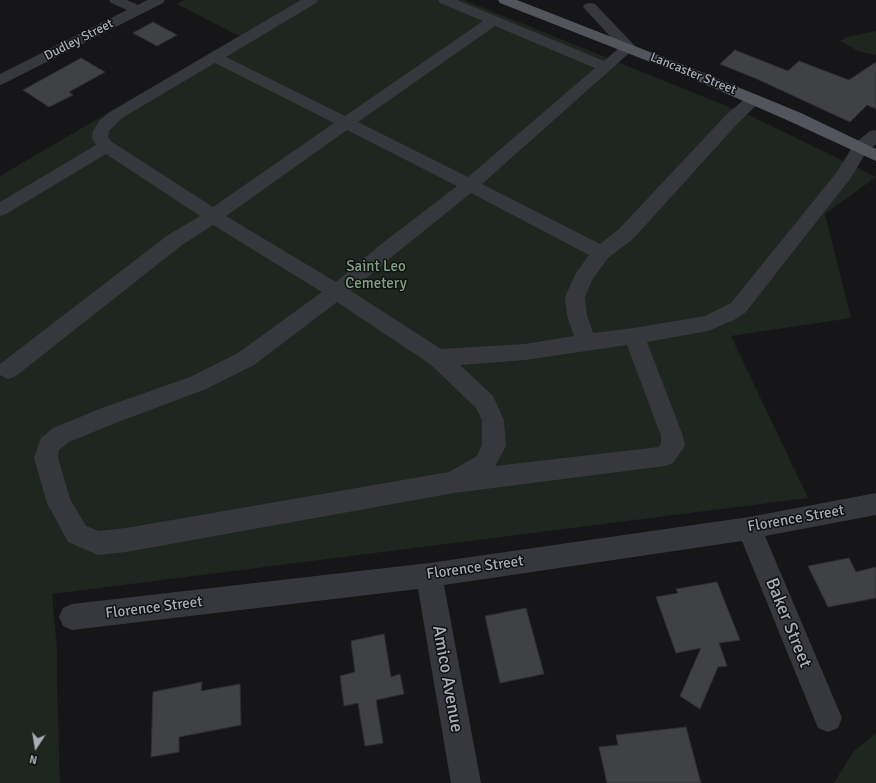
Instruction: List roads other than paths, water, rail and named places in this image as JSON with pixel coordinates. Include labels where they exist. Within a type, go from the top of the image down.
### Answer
[{"type":"main road","name":"Lancaster Street","points":[[505,0],[629,47],[754,99],[868,152]]},
{"type":"street","points":[[116,0],[138,10]]},
{"type":"street","name":"Dudley Street","points":[[0,80],[158,0]]},
{"type":"street","points":[[311,0],[111,120],[101,132],[100,138],[106,146],[213,216],[337,292],[438,358],[485,402],[493,420],[494,446],[485,463],[454,482]]},
{"type":"street","points":[[445,0],[605,67]]},
{"type":"street","points":[[574,26],[583,18],[585,4]]},
{"type":"street","points":[[585,4],[629,47],[470,185],[337,292],[246,359],[198,383],[110,415],[61,435],[49,445],[46,458],[60,503],[77,534],[98,543],[126,540],[454,482],[665,456],[673,446],[672,436],[634,336]]},
{"type":"street","points":[[3,370],[175,240],[213,216],[494,20]]},
{"type":"street","points":[[215,57],[602,253]]},
{"type":"street","points":[[586,342],[577,315],[575,297],[583,278],[602,253],[626,234],[732,119],[754,99]]},
{"type":"street","points":[[438,358],[525,352],[634,336],[708,323],[728,315],[738,308],[844,175],[868,152],[876,135]]},
{"type":"street","points":[[0,210],[106,146]]},
{"type":"street","name":"Florence Street","points":[[72,617],[428,575],[749,528],[876,504]]},
{"type":"street","name":"Baker Street","points":[[749,528],[828,718]]},
{"type":"street","name":"Amico Avenue","points":[[428,575],[466,783]]},
{"type":"park label","name":"Saint Leo Cemetery","points":[[376,276]]}]
